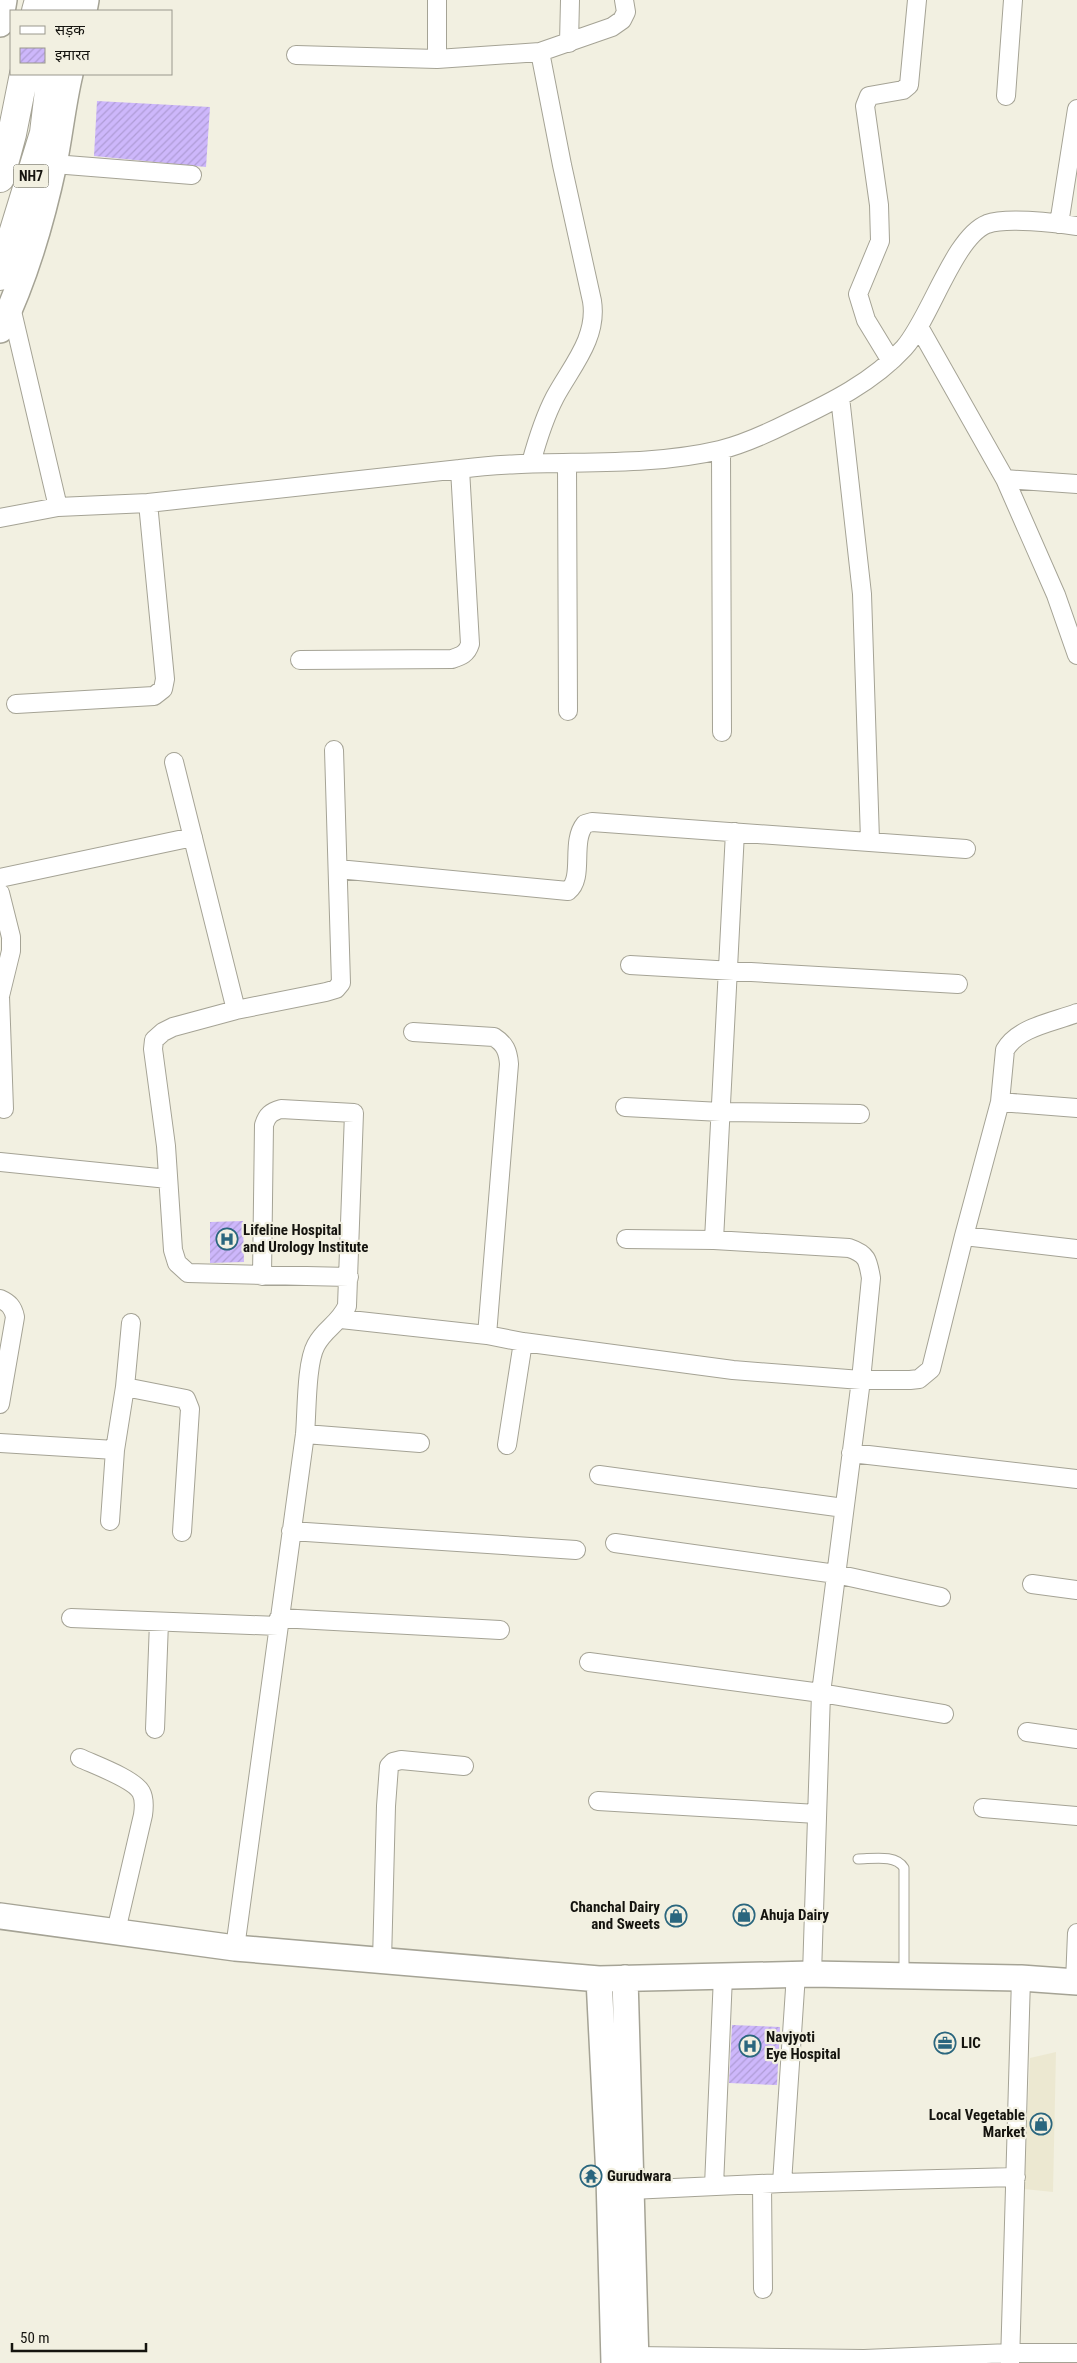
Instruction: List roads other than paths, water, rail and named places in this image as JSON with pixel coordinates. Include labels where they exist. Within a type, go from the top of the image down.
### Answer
[{"type":"highway","name":"NH7","points":[[0,178],[12,134],[24,75]]},
{"type":"highway","name":"NH7","points":[[0,276],[44,133],[52,75]]},
{"type":"main road","points":[[0,24],[4,0]]},
{"type":"main road","points":[[0,330],[11,307],[41,216],[54,164],[70,75]]},
{"type":"main road","points":[[0,1916],[235,1948],[382,1962],[600,1979],[804,1974],[1021,1978],[1076,1982]]},
{"type":"main road","points":[[626,1978],[631,2190],[629,2361]]},
{"type":"main road","points":[[600,1979],[609,2187],[629,2361]]},
{"type":"street","points":[[437,0],[437,59]]},
{"type":"street","points":[[569,43],[570,0]]},
{"type":"street","points":[[296,55],[437,59],[540,52],[618,24],[626,12],[624,0]]},
{"type":"street","points":[[891,361],[866,320],[858,294],[880,241],[879,205],[865,106],[869,96],[903,90],[909,85],[917,0]]},
{"type":"street","points":[[1006,96],[1012,0]]},
{"type":"street","points":[[531,463],[546,416],[582,353],[594,320],[592,302],[540,52]]},
{"type":"street","points":[[1059,224],[1077,109]]},
{"type":"street","points":[[54,164],[192,175]]},
{"type":"street","points":[[0,518],[58,507],[148,503],[460,469],[531,463],[567,464],[647,460],[684,457],[720,450],[755,438],[840,397],[891,361],[904,348],[919,327],[959,252],[973,233],[987,224],[999,221],[1077,226]]},
{"type":"street","points":[[11,307],[58,507]]},
{"type":"street","points":[[919,327],[1005,479],[1056,596],[1077,655]]},
{"type":"street","points":[[840,397],[862,594],[870,840]]},
{"type":"street","points":[[720,450],[722,732]]},
{"type":"street","points":[[567,464],[568,711]]},
{"type":"street","points":[[300,660],[452,659],[460,657],[468,650],[470,644],[460,469]]},
{"type":"street","points":[[1005,479],[1077,484]]},
{"type":"street","points":[[16,704],[154,696],[163,689],[166,679],[148,503]]},
{"type":"street","points":[[334,750],[341,983],[336,989],[326,992],[236,1010],[174,1027],[163,1032],[154,1040],[153,1049],[168,1179],[173,1250],[177,1263],[182,1269],[188,1273],[349,1277]]},
{"type":"street","points":[[174,762],[236,1010]]},
{"type":"street","points":[[338,869],[568,891],[575,882],[578,836],[585,824],[592,822],[966,848]]},
{"type":"street","points":[[714,1240],[735,832]]},
{"type":"street","points":[[0,878],[193,837]]},
{"type":"street","points":[[0,893],[11,937],[11,951],[0,996],[4,1109]]},
{"type":"street","points":[[630,965],[958,984]]},
{"type":"street","points":[[341,1319],[487,1335],[523,1342],[733,1370],[861,1380],[919,1379],[931,1369],[1000,1102],[1005,1050],[1009,1043],[1026,1032],[1077,1013]]},
{"type":"street","points":[[413,1032],[494,1037],[503,1043],[508,1054],[509,1064],[487,1335]]},
{"type":"street","points":[[1000,1102],[1077,1108]]},
{"type":"street","points":[[625,1107],[721,1112],[860,1114]]},
{"type":"street","points":[[235,1948],[305,1434],[311,1356],[326,1331],[341,1319],[347,1306],[354,1113],[280,1109],[273,1111],[266,1117],[264,1125],[262,1276]]},
{"type":"street","points":[[0,1162],[168,1179]]},
{"type":"street","points":[[964,1236],[1077,1249]]},
{"type":"street","points":[[626,1239],[714,1240],[849,1248],[862,1252],[868,1262],[870,1278],[861,1380],[821,1692],[817,1814],[804,1974],[782,2183]]},
{"type":"street","points":[[0,1300],[9,1304],[14,1310],[15,1317],[0,1404]]},
{"type":"street","points":[[110,1521],[115,1450],[125,1387],[131,1323]]},
{"type":"street","points":[[507,1445],[523,1342]]},
{"type":"street","points":[[125,1387],[180,1396],[189,1403],[190,1419],[182,1532]]},
{"type":"street","points":[[305,1434],[420,1443]]},
{"type":"street","points":[[0,1443],[115,1450]]},
{"type":"street","points":[[851,1453],[1077,1479]]},
{"type":"street","points":[[599,1475],[844,1508]]},
{"type":"street","points":[[291,1531],[576,1550]]},
{"type":"street","points":[[615,1543],[836,1574],[941,1597]]},
{"type":"street","points":[[1032,1584],[1077,1590]]},
{"type":"street","points":[[70,1618],[159,1622],[278,1622],[500,1630]]},
{"type":"street","points":[[155,1729],[159,1622]]},
{"type":"street","points":[[589,1662],[821,1692],[944,1714]]},
{"type":"street","points":[[1027,1732],[1077,1739]]},
{"type":"street","points":[[80,1758],[132,1783],[141,1792],[144,1803],[143,1816],[116,1931]]},
{"type":"street","points":[[382,1962],[386,1806],[389,1766],[401,1760],[464,1766]]},
{"type":"street","points":[[598,1801],[817,1814]]},
{"type":"street","points":[[984,1808],[1077,1816]]},
{"type":"street","points":[[1076,1982],[1077,1933]]},
{"type":"street","points":[[714,2186],[723,1976]]},
{"type":"street","points":[[1010,2358],[1021,1978]]},
{"type":"street","points":[[631,2190],[782,2183],[1016,2177]]},
{"type":"street","points":[[762,2184],[763,2288]]},
{"type":"street","points":[[629,2361],[864,2361],[1010,2358],[1077,2353]]},
{"type":"lane","points":[[858,1859],[894,1859],[901,1862],[904,1868],[904,1975]]},
{"type":"place","name":"Lifeline Hospital and Urology Institute","points":[[227,1239]]},
{"type":"place","name":"Ahuja Dairy","points":[[744,1915]]},
{"type":"place","name":"Chanchal Dairy and Sweets","points":[[676,1916]]},
{"type":"place","name":"LIC","points":[[945,2043]]},
{"type":"place","name":"Navjyoti Eye Hospital","points":[[750,2046]]},
{"type":"place","name":"Local Vegetable Market","points":[[1041,2124]]},
{"type":"place","name":"Gurudwara","points":[[591,2176]]}]
